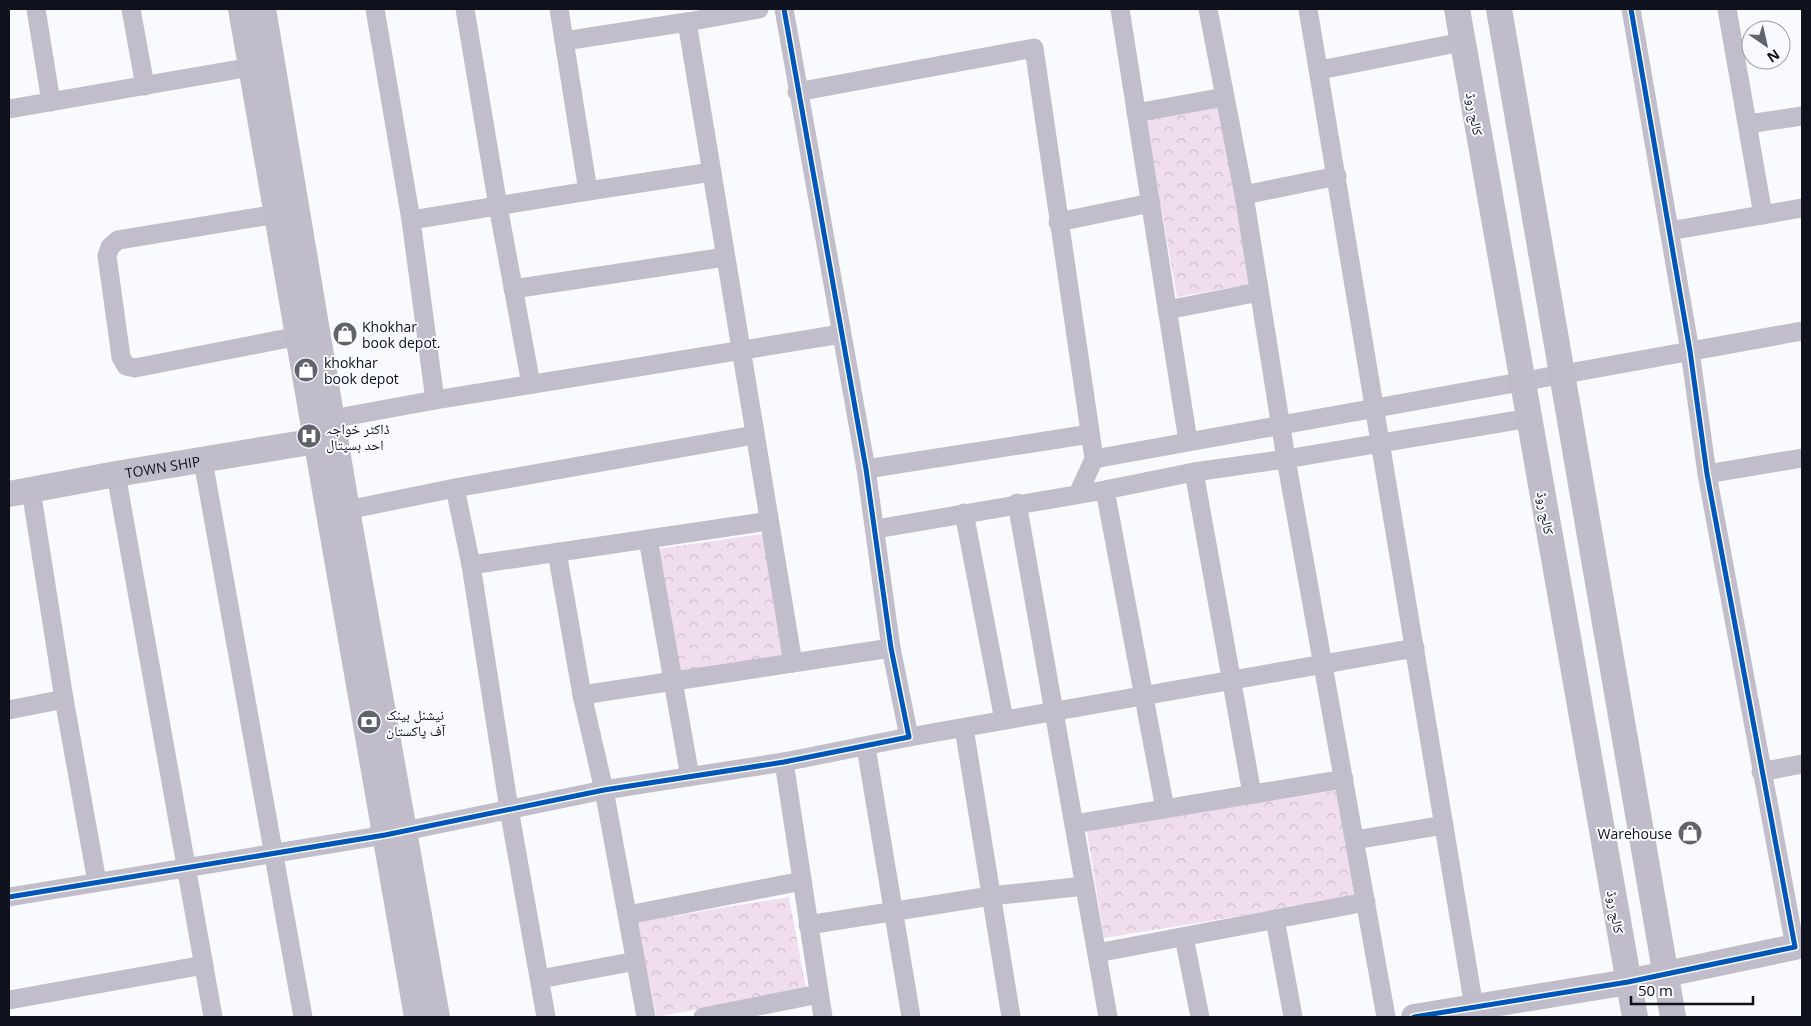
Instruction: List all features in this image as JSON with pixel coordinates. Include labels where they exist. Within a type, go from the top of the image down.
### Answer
[{"type":"main road","points":[[241,9],[316,441],[395,833],[437,1017]]},
{"type":"main road","points":[[263,9],[347,510],[395,833],[417,1017]]},
{"type":"main road","name":"کالج روڈ","points":[[1457,9],[1635,1017]]},
{"type":"main road","points":[[1499,9],[1673,1017]]},
{"type":"main road","name":"TOWN SHIP","points":[[20,492],[316,441]]},
{"type":"main road","points":[[1414,1017],[1628,982],[1800,947]]},
{"type":"street","points":[[36,9],[51,102]]},
{"type":"street","points":[[131,9],[145,86]]},
{"type":"street","points":[[375,9],[411,220],[435,400]]},
{"type":"street","points":[[465,9],[498,206],[531,384]]},
{"type":"street","points":[[559,9],[588,191]]},
{"type":"street","points":[[564,41],[759,9]]},
{"type":"street","points":[[784,9],[797,92],[866,468],[892,648],[909,737]]},
{"type":"street","points":[[1120,9],[1188,441]]},
{"type":"street","points":[[1208,9],[1244,195],[1280,425],[1386,1017]]},
{"type":"street","points":[[1308,9],[1320,70],[1474,1007]]},
{"type":"street","points":[[1631,9],[1690,351],[1707,474],[1762,772],[1800,947]]},
{"type":"street","points":[[1727,9],[1762,214]]},
{"type":"street","points":[[688,22],[740,351],[793,662]]},
{"type":"street","points":[[1320,70],[1462,42]]},
{"type":"street","points":[[797,92],[1034,48],[1094,459],[1078,494]]},
{"type":"street","points":[[9,109],[251,67]]},
{"type":"street","points":[[1136,113],[1224,97]]},
{"type":"street","points":[[1748,124],[1802,116]]},
{"type":"street","points":[[411,220],[712,172]]},
{"type":"street","points":[[1244,195],[1337,176]]},
{"type":"street","points":[[1058,222],[1151,204]]},
{"type":"street","points":[[1669,231],[1802,208]]},
{"type":"street","points":[[277,214],[118,240],[110,247],[107,256],[121,357],[126,366],[135,368],[299,336]]},
{"type":"street","points":[[513,289],[725,257]]},
{"type":"street","points":[[1167,310],[1259,292]]},
{"type":"street","points":[[1094,459],[1802,331]]},
{"type":"street","points":[[332,419],[435,400],[841,334]]},
{"type":"street","points":[[876,529],[1017,503],[1105,490],[1194,472],[1380,444],[1530,418]]},
{"type":"street","points":[[866,468],[1090,434]]},
{"type":"street","points":[[347,510],[455,488],[754,435]]},
{"type":"street","points":[[1707,474],[1802,458]]},
{"type":"street","points":[[203,461],[303,1017]]},
{"type":"street","points":[[1194,472],[1252,794]]},
{"type":"street","points":[[116,474],[213,1017]]},
{"type":"street","points":[[455,488],[471,565],[509,809],[546,1017]]},
{"type":"street","points":[[1105,490],[1165,809]]},
{"type":"street","points":[[20,492],[64,699],[97,882]]},
{"type":"street","points":[[1017,503],[1108,1017]]},
{"type":"street","points":[[964,513],[1004,720]]},
{"type":"street","points":[[471,565],[769,521]]},
{"type":"street","points":[[648,539],[690,777]]},
{"type":"street","points":[[557,552],[582,695],[604,790],[646,1017]]},
{"type":"street","points":[[582,695],[892,648]]},
{"type":"street","points":[[9,895],[275,854],[395,833],[604,790],[784,762],[909,737],[1415,648]]},
{"type":"street","points":[[9,710],[64,699]]},
{"type":"street","points":[[964,728],[1011,1017]]},
{"type":"street","points":[[866,747],[911,1017]]},
{"type":"street","points":[[784,762],[823,1017]]},
{"type":"street","points":[[1762,772],[1802,764]]},
{"type":"street","points":[[1074,824],[1344,779]]},
{"type":"street","points":[[1355,840],[1444,825]]},
{"type":"street","points":[[628,915],[802,881]]},
{"type":"street","points":[[808,925],[991,896],[1085,886]]},
{"type":"street","points":[[1097,953],[1366,902]]},
{"type":"street","points":[[1274,919],[1293,1017]]},
{"type":"street","points":[[1184,937],[1200,1017]]},
{"type":"street","points":[[540,979],[636,961]]},
{"type":"street","points":[[9,1000],[204,965]]},
{"type":"street","points":[[703,1017],[819,994]]},
{"type":"green space","points":[[1223,106],[1253,284],[1177,297],[1146,120]]},
{"type":"green space","points":[[769,533],[788,659],[679,677],[657,549]]},
{"type":"green space","points":[[1338,790],[1356,897],[1104,938],[1087,831]]},
{"type":"green space","points":[[789,897],[806,988],[657,1017],[637,922]]},
{"type":"cycle path","points":[[9,897],[385,835],[604,790],[784,762],[909,737],[891,648],[866,469],[784,9]]},
{"type":"cycle path","points":[[1414,1017],[1628,982],[1795,947],[1707,474],[1690,351],[1631,9]]},
{"type":"place","name":"Khokhar book depot.","points":[[345,334]]},
{"type":"place","name":"khokhar book depot","points":[[306,370]]},
{"type":"place","name":"ڈاکٹر خواجہ احد ہسپتال","points":[[309,436]]},
{"type":"place","name":"نیشنل بینک آف پاکستان","points":[[369,722]]},
{"type":"place","name":"Warehouse","points":[[1690,833]]}]
